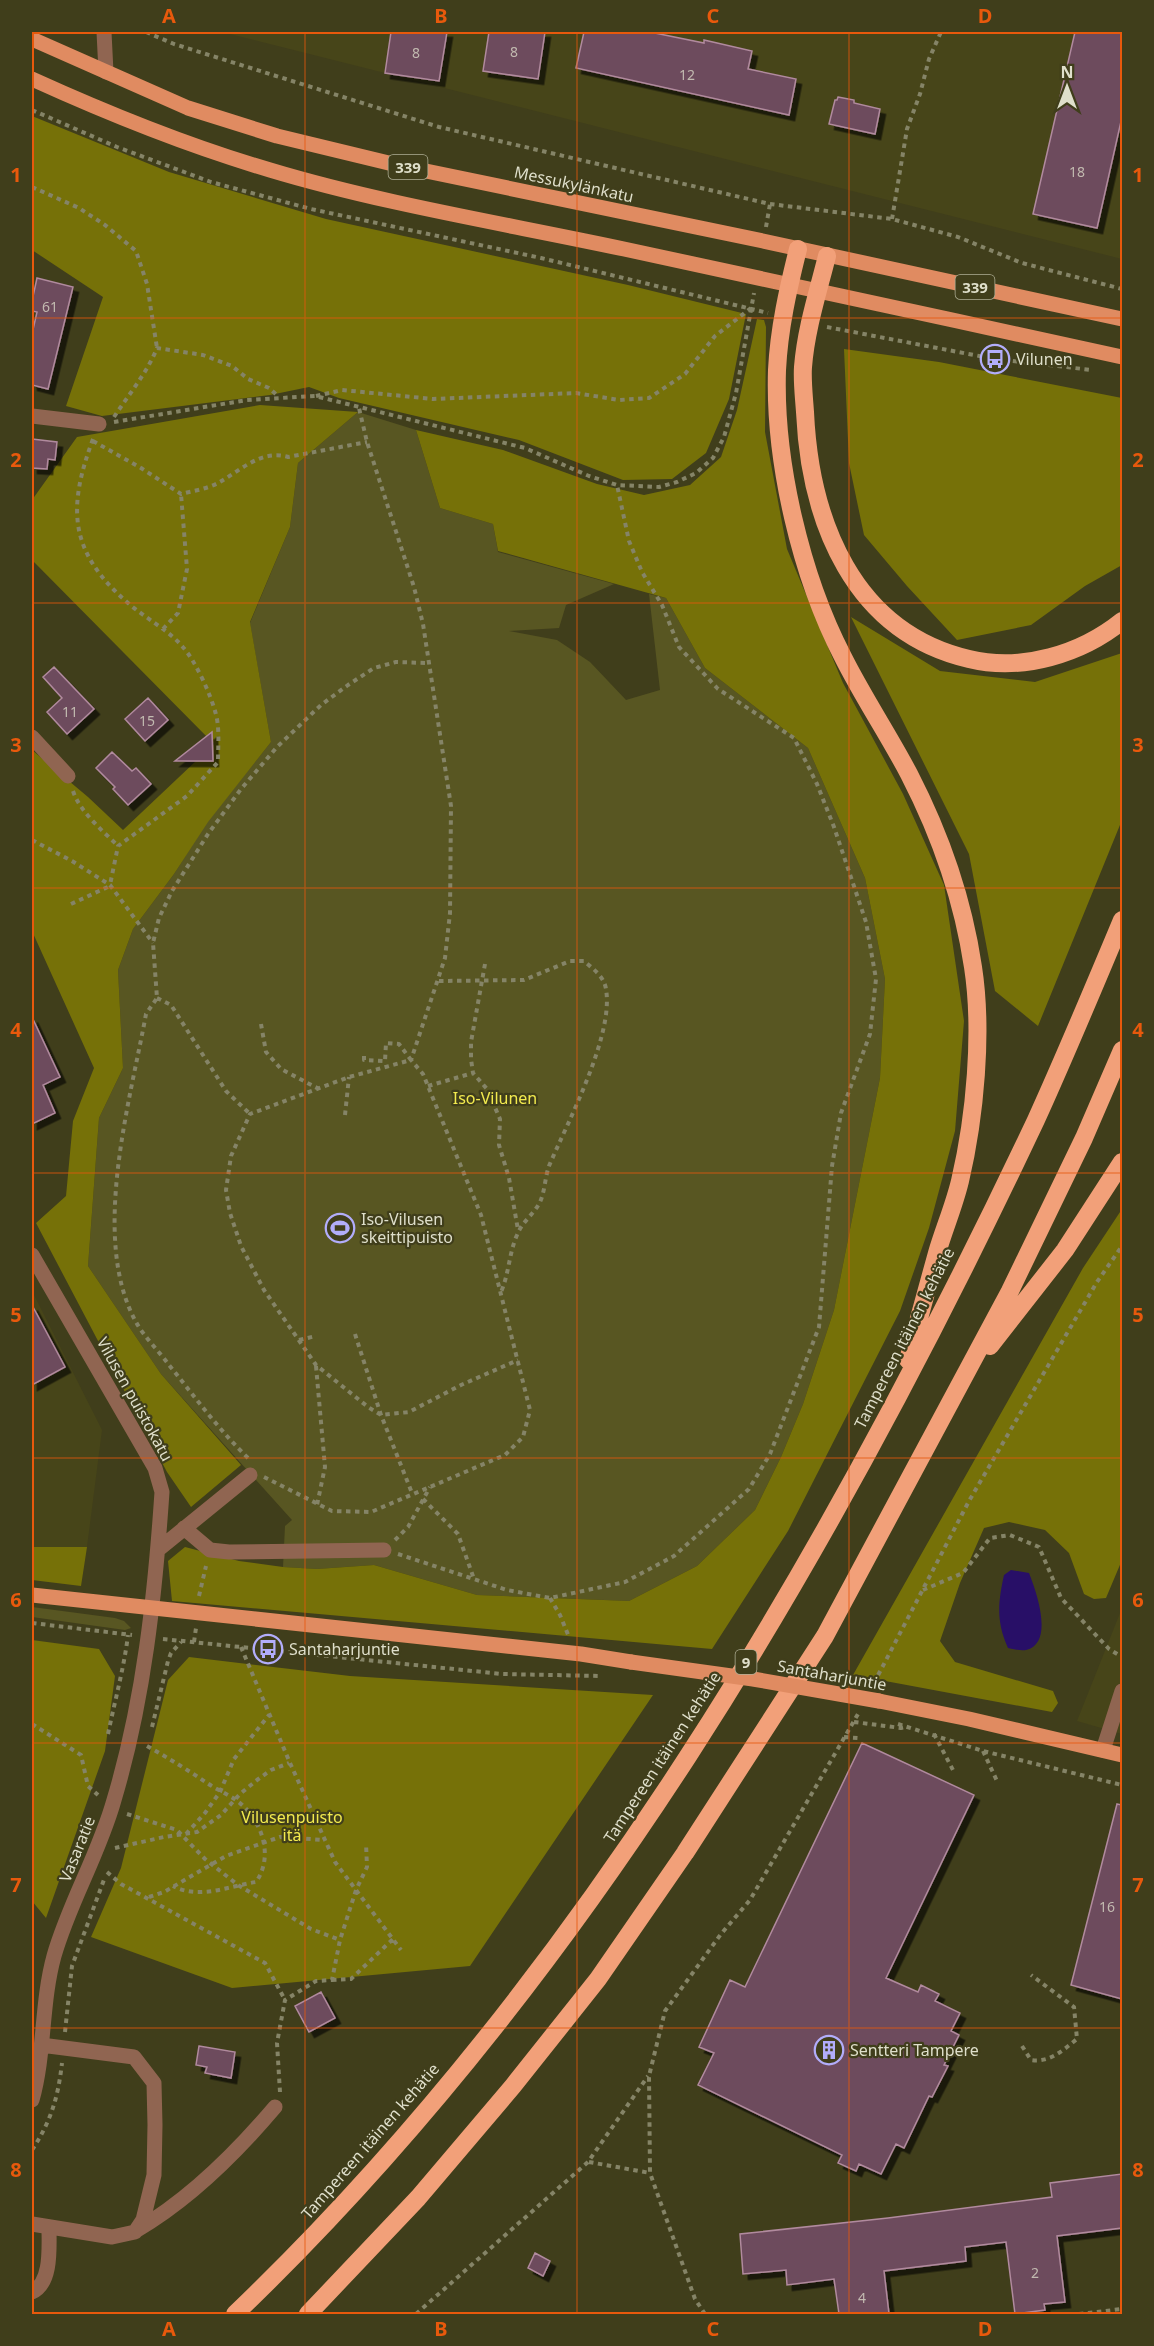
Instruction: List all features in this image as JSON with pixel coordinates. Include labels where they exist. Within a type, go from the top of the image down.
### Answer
[{"type":"highway","points":[[798,249],[782,317],[777,371],[785,475],[794,521],[807,569],[842,656],[908,773],[932,821],[961,910],[973,968],[977,1019],[976,1065],[960,1181],[937,1253],[897,1400]]},
{"type":"highway","points":[[827,256],[810,324],[803,368],[806,449],[814,486],[826,524],[841,559],[858,589],[900,630],[927,646],[980,662],[1035,661],[1061,654],[1087,644],[1122,621]]},
{"type":"highway","name":"Tampereen itäinen kehätie","points":[[234,2314],[287,2265],[477,2050],[644,1823],[767,1629],[897,1400],[1036,1118],[1122,920]]},
{"type":"highway","points":[[308,2314],[418,2198],[513,2086],[598,1979],[685,1853],[825,1636],[1010,1291],[1084,1138],[1122,1050]]},
{"type":"highway","points":[[962,1383],[1065,1250],[1122,1162]]},
{"type":"main road","name":"Messukylänkatu","points":[[32,39],[188,108],[277,136],[397,165],[1122,319]]},
{"type":"main road","name":"339","points":[[32,79],[91,106],[174,138],[271,170],[399,202],[789,283],[1122,357]]},
{"type":"main road","name":"Santaharjuntie","points":[[32,1595],[153,1610],[581,1654],[753,1679],[879,1701],[1122,1755]]},
{"type":"street","points":[[104,32],[106,72]]},
{"type":"street","points":[[32,416],[105,423]]},
{"type":"street","points":[[32,737],[68,776]]},
{"type":"street","name":"Vilusen puistokatu","points":[[32,1255],[155,1468],[162,1492],[153,1610]]},
{"type":"street","points":[[159,1549],[255,1470]]},
{"type":"street","points":[[184,1528],[210,1550],[229,1552],[384,1550]]},
{"type":"street","name":"Vasaratie","points":[[32,2100],[47,1988],[54,1956],[112,1807],[131,1728],[153,1610]]},
{"type":"street","points":[[1103,1750],[1122,1691]]},
{"type":"street","points":[[40,2045],[134,2057],[154,2083],[154,2175],[143,2220],[135,2232]]},
{"type":"street","points":[[32,2224],[112,2236],[135,2232],[165,2214],[229,2156],[275,2107]]},
{"type":"street","points":[[32,2292],[38,2289],[45,2274],[49,2253],[49,2228]]},
{"type":"path","points":[[146,32],[174,44],[439,127],[770,204],[892,219],[958,237],[1022,263],[1122,289]]},
{"type":"path","points":[[892,219],[907,129],[940,32]]},
{"type":"path","points":[[32,110],[117,147],[211,182],[311,209],[541,258],[782,317]]},
{"type":"path","points":[[32,187],[79,208],[105,225],[136,251],[147,284],[158,348],[148,368],[93,441],[78,488],[76,514],[82,543],[97,571],[128,603],[182,645],[192,658],[216,713],[218,762],[187,796],[118,846],[110,885]]},
{"type":"path","points":[[763,241],[770,204]]},
{"type":"path","points":[[315,396],[525,448],[589,476],[617,485],[659,487],[696,473],[713,458],[724,437],[731,414],[757,277]]},
{"type":"path","points":[[105,423],[247,400],[315,396],[342,390],[433,399],[576,393],[620,400],[649,398],[685,374],[715,336],[752,308]]},
{"type":"path","points":[[810,324],[995,359],[1101,371]]},
{"type":"path","points":[[158,348],[203,355],[232,366],[248,379],[269,388],[280,398]]},
{"type":"path","points":[[359,408],[367,442],[414,587],[423,624],[427,663],[451,806],[450,913],[445,958],[411,1060]]},
{"type":"path","points":[[93,441],[132,462],[181,494],[216,484],[265,456],[277,454],[288,458],[367,442]]},
{"type":"path","points":[[430,1487],[408,1527],[384,1550],[507,1590],[550,1598],[625,1582],[674,1556],[749,1489],[770,1454],[819,1327],[833,1156],[841,1113],[870,1034],[874,1010],[876,980],[867,922],[834,827],[794,738],[718,689],[679,647],[662,605],[642,572],[629,542],[617,485]]},
{"type":"path","points":[[163,629],[177,612],[187,569],[181,494]]},
{"type":"path","points":[[364,1056],[364,1060],[385,1062],[386,1043],[399,1044],[423,1074],[481,1215],[530,1410],[523,1437],[505,1455],[371,1512],[332,1511],[255,1470],[224,1435],[136,1322],[123,1287],[116,1245],[114,1198],[146,1014],[157,998],[153,943],[159,918],[172,891],[208,834],[241,789],[277,747],[321,705],[375,668],[396,662],[427,663]]},
{"type":"path","points":[[68,776],[75,797],[93,821],[118,846]]},
{"type":"path","points":[[32,840],[110,885],[153,943]]},
{"type":"path","points":[[71,904],[110,885]]},
{"type":"path","points":[[439,981],[524,980],[570,961],[584,961],[599,974],[605,986],[606,1019],[597,1051],[548,1169],[540,1203],[524,1221],[518,1232],[501,1292]]},
{"type":"path","points":[[485,964],[471,1042],[471,1059],[473,1073],[487,1089],[500,1119],[499,1145],[518,1232]]},
{"type":"path","points":[[157,998],[171,1005],[226,1090],[249,1114]]},
{"type":"path","points":[[261,1024],[266,1052],[280,1069],[319,1089]]},
{"type":"path","points":[[411,1060],[349,1077],[249,1114],[231,1156],[226,1190],[230,1213],[241,1246],[264,1290],[316,1365],[381,1415],[409,1412],[461,1385],[518,1360]]},
{"type":"path","points":[[428,1086],[473,1073]]},
{"type":"path","points":[[345,1115],[349,1077]]},
{"type":"path","points":[[873,1686],[969,1501],[1097,1282],[1122,1246]]},
{"type":"path","points":[[355,1334],[381,1415],[412,1493]]},
{"type":"path","points":[[299,1340],[316,1336]]},
{"type":"path","points":[[316,1365],[325,1467],[317,1505]]},
{"type":"path","points":[[255,1470],[268,1478]]},
{"type":"path","points":[[423,1499],[458,1534],[475,1579]]},
{"type":"path","points":[[922,1591],[963,1573],[990,1538],[1010,1535],[1040,1547],[1061,1598],[1109,1649],[1122,1657]]},
{"type":"path","points":[[199,1596],[210,1550]]},
{"type":"path","points":[[550,1598],[560,1615],[566,1632],[581,1654]]},
{"type":"path","points":[[32,1623],[181,1641],[512,1675],[577,1674],[610,1677]]},
{"type":"path","points":[[108,1734],[124,1665],[128,1635]]},
{"type":"path","points":[[144,1757],[168,1661],[181,1641]]},
{"type":"path","points":[[242,1647],[290,1763],[335,1862],[401,1950]]},
{"type":"path","points":[[705,2314],[695,2299],[650,2173],[648,2076],[665,2011],[721,1934],[750,1900],[858,1713]]},
{"type":"path","points":[[184,1835],[205,1813],[220,1792],[234,1759],[269,1714]]},
{"type":"path","points":[[868,1718],[907,1726],[983,1751],[1122,1785]]},
{"type":"path","points":[[854,1722],[901,1728],[907,1726]]},
{"type":"path","points":[[32,1724],[81,1755],[88,1786],[112,1807],[177,1830],[238,1885],[311,1929],[340,1940]]},
{"type":"path","points":[[934,1734],[952,1770]]},
{"type":"path","points":[[844,1737],[858,1738]]},
{"type":"path","points":[[147,1746],[235,1800],[257,1823],[264,1843],[266,1857],[262,1874],[256,1882],[214,1892],[184,1892],[173,1886]]},
{"type":"path","points":[[983,1751],[997,1781]]},
{"type":"path","points":[[115,1848],[197,1832],[221,1815],[271,1770],[290,1763]]},
{"type":"path","points":[[124,1822],[127,1814]]},
{"type":"path","points":[[148,1897],[173,1886],[226,1856],[280,1837],[324,1840]]},
{"type":"path","points":[[112,1856],[118,1840]]},
{"type":"path","points":[[332,1980],[340,1940],[356,1890],[367,1867],[366,1844]]},
{"type":"path","points":[[32,2150],[46,2129],[58,2095],[72,1966],[110,1864]]},
{"type":"path","points":[[107,1872],[122,1884],[265,1963],[285,2000],[277,2043],[280,2090],[275,2107]]},
{"type":"path","points":[[285,2000],[316,1981],[351,1979],[393,1939]]},
{"type":"path","points":[[1022,2046],[1031,2060],[1040,2061],[1055,2056],[1077,2040],[1074,2007],[1031,1975]]},
{"type":"path","points":[[416,2314],[588,2162],[648,2076]]},
{"type":"path","points":[[588,2162],[650,2173]]},
{"type":"path","points":[[1079,2314],[1122,2309]]},
{"type":"shaded area","points":[[222,32],[1122,32],[1122,259],[385,73]]},
{"type":"shaded area","points":[[32,1291],[102,1430],[87,1547],[32,1547]]},
{"type":"shaded area","points":[[1011,1570],[1029,1573],[1039,1603],[1042,1627],[1040,1638],[1035,1645],[1026,1650],[1008,1648],[1001,1629],[1000,1594],[1004,1575]]},
{"type":"shaded area","points":[[1122,1608],[1122,1734],[1077,1721]]},
{"type":"green space","points":[[32,116],[169,172],[326,219],[628,285],[746,314],[729,399],[706,453],[672,479],[623,480],[519,440],[339,398],[309,387],[270,395],[102,416],[66,406],[103,297],[32,250]]},
{"type":"green space","points":[[757,319],[764,320],[766,327],[765,432],[787,549],[843,683],[903,794],[944,885],[964,1021],[955,1131],[929,1228],[900,1311],[788,1531],[712,1649],[172,1601],[168,1561],[185,1547],[239,1561],[283,1567],[317,1569],[374,1565],[477,1595],[629,1601],[697,1566],[755,1510],[781,1457],[803,1404],[834,1310],[880,1078],[885,979],[865,878],[808,748],[705,668],[666,598],[498,551],[493,524],[440,508],[416,430],[503,450],[597,484],[644,495],[690,485],[721,457],[737,410]]},
{"type":"green space","points":[[844,349],[939,362],[1122,398],[1122,565],[1085,586],[1031,625],[957,640],[864,535],[849,463]]},
{"type":"green space","points":[[260,405],[358,412],[298,463],[290,527],[250,622],[271,742],[208,822],[174,874],[133,929],[118,970],[123,1068],[99,1118],[88,1266],[161,1374],[241,1465],[191,1507],[167,1472],[36,1223],[66,1196],[73,1121],[94,1068],[32,931],[32,750],[123,830],[214,744],[32,560],[32,500],[77,437]]},
{"type":"green space","name":"Iso-Vilunen","points":[[358,412],[416,430],[440,508],[493,524],[498,552],[614,584],[566,605],[559,628],[509,631],[557,640],[590,662],[626,700],[660,690],[649,594],[666,598],[705,668],[808,748],[865,878],[885,979],[880,1078],[834,1310],[803,1404],[781,1457],[755,1510],[697,1566],[629,1601],[477,1595],[374,1565],[317,1569],[283,1567],[285,1526],[292,1520],[161,1374],[88,1266],[99,1118],[123,1068],[118,970],[133,929],[174,874],[207,822],[271,742],[250,623],[290,527],[298,463]]},
{"type":"green space","points":[[851,617],[940,671],[1035,682],[1122,653],[1122,820],[1038,1026],[995,991],[969,854]]},
{"type":"green space","points":[[1122,1209],[1122,1560],[1106,1598],[1094,1599],[1084,1594],[1069,1553],[1045,1530],[1009,1522],[984,1528],[960,1583],[940,1641],[955,1662],[1053,1691],[1058,1703],[1052,1712],[853,1675],[1083,1268]]},
{"type":"green space","points":[[32,1547],[87,1547],[81,1586],[32,1580]]},
{"type":"green space","points":[[32,1607],[115,1618],[124,1621],[131,1628],[125,1630],[32,1617]]},
{"type":"green space","points":[[32,1640],[99,1649],[115,1676],[105,1751],[46,1918],[32,1901]]},
{"type":"green space","name":"Vilusenpuisto itä","points":[[189,1657],[350,1676],[653,1695],[470,1966],[232,1988],[91,1937],[121,1868],[168,1680]]},
{"type":"building","points":[[391,32],[447,32],[439,81],[385,73]]},
{"type":"building","points":[[489,32],[545,32],[538,79],[483,71]]},
{"type":"building","points":[[584,32],[650,32],[704,43],[704,40],[752,51],[748,69],[796,79],[789,115],[576,68]]},
{"type":"building","points":[[1075,32],[1122,32],[1122,117],[1097,228],[1033,214]]},
{"type":"building","points":[[838,97],[880,109],[875,134],[829,124],[835,100]]},
{"type":"building","points":[[37,278],[73,287],[48,389],[32,385],[32,334],[37,312],[32,311],[32,301]]},
{"type":"building","points":[[32,439],[57,442],[55,460],[48,459],[47,469],[32,468]]},
{"type":"building","points":[[54,667],[94,709],[67,734],[47,712],[62,698],[43,677]]},
{"type":"building","points":[[148,698],[168,720],[145,741],[125,719]]},
{"type":"building","points":[[212,732],[213,761],[175,761]]},
{"type":"building","points":[[112,752],[132,771],[136,768],[151,784],[128,805],[113,789],[115,787],[96,768]]},
{"type":"building","points":[[32,1017],[60,1077],[43,1085],[55,1113],[32,1124]]},
{"type":"building","points":[[32,1305],[65,1367],[32,1385]]},
{"type":"building","name":"Sentteri Tampere","points":[[862,1743],[974,1795],[886,1978],[918,1992],[921,1985],[939,1994],[935,2001],[960,2013],[951,2031],[959,2035],[944,2065],[948,2066],[932,2097],[929,2096],[904,2148],[896,2144],[881,2174],[859,2164],[856,2171],[838,2163],[842,2155],[698,2085],[714,2053],[699,2047],[730,1980],[745,1987]]},
{"type":"building","points":[[1117,1804],[1122,1805],[1122,1999],[1071,1985]]},
{"type":"building","points":[[321,1992],[335,2018],[309,2032],[295,2006]]},
{"type":"building","points":[[199,2046],[235,2052],[231,2078],[205,2073],[207,2067],[196,2065]]},
{"type":"building","points":[[1122,2174],[1122,2228],[1057,2236],[1065,2302],[1044,2304],[1045,2310],[1015,2314],[1006,2242],[965,2247],[966,2261],[884,2271],[889,2314],[839,2314],[834,2279],[787,2285],[786,2270],[743,2274],[740,2234],[1052,2197],[1050,2183]]},
{"type":"building","points":[[535,2253],[550,2261],[543,2276],[528,2268]]},
{"type":"place","name":"Vilunen","points":[[995,359]]},
{"type":"place","name":"Iso-Vilusen skeittipuisto","points":[[340,1228]]},
{"type":"place","name":"Santaharjuntie","points":[[268,1649]]},
{"type":"place","name":"Sentteri Tampere","points":[[829,2050]]}]
